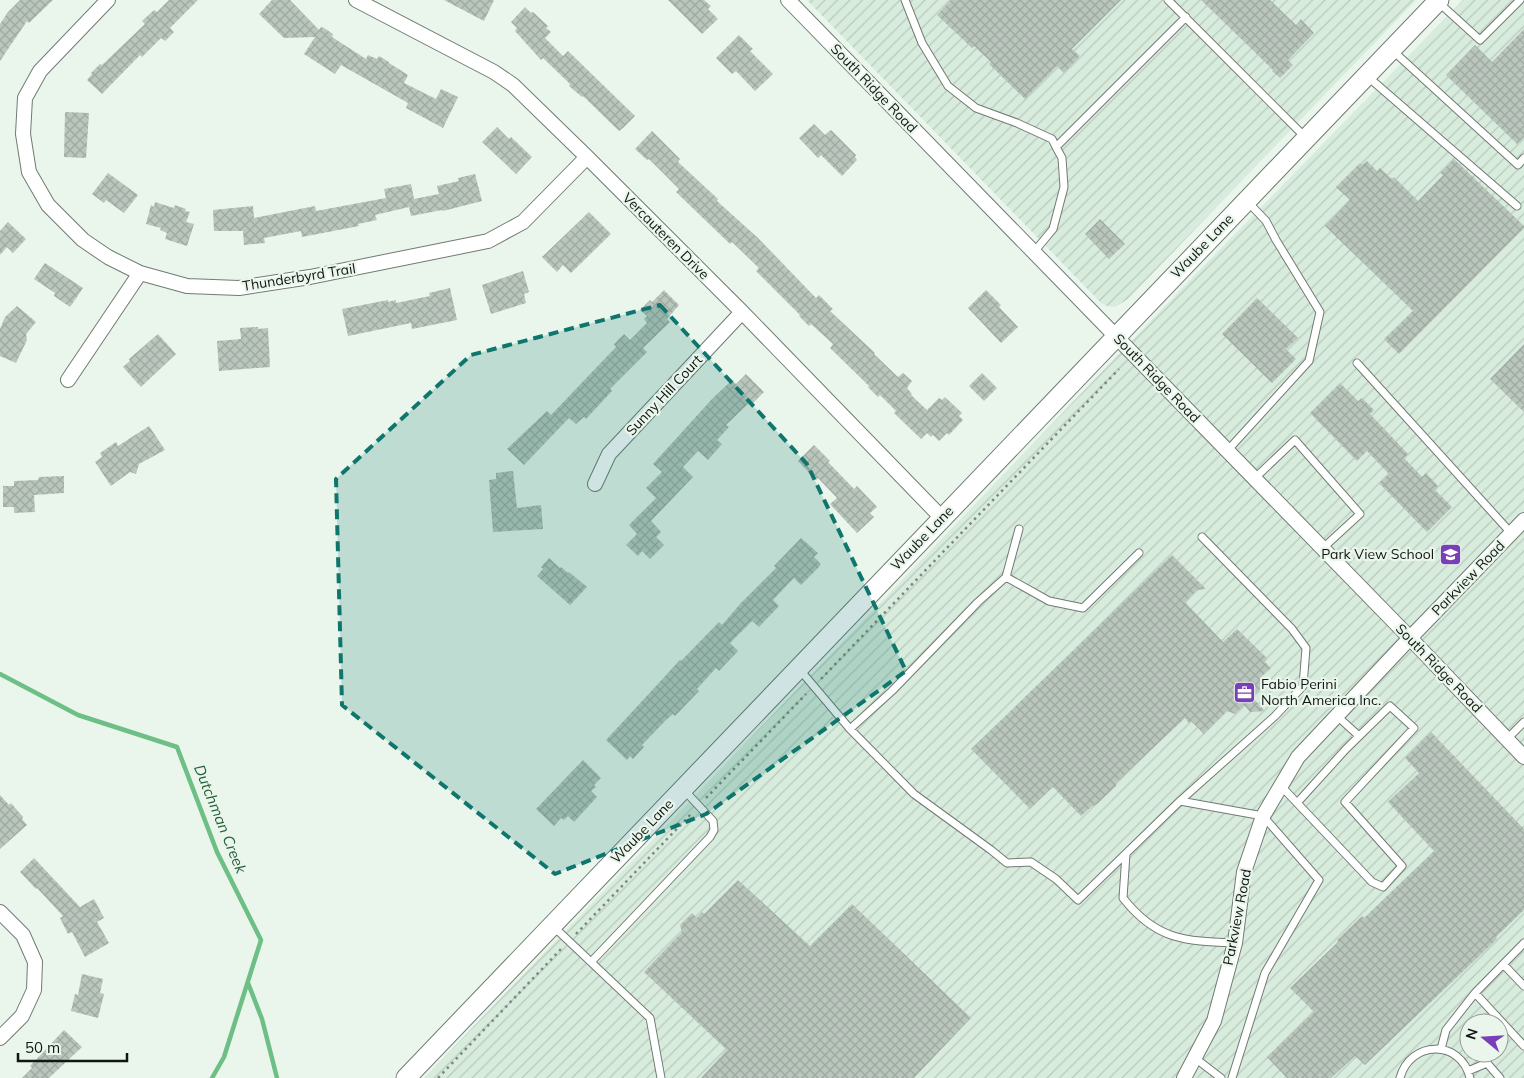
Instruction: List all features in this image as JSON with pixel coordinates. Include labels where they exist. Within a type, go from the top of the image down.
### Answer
[{"type":"main road","name":"Waube Lane","points":[[406,1078],[1438,1]]},
{"type":"street","name":"Thunderbyrd Trail","points":[[108,0],[40,70],[25,98],[23,134],[29,172],[48,205],[83,240],[108,257],[140,273],[187,286],[239,288],[310,277],[488,241],[523,222],[586,157]]},
{"type":"street","name":"Vercauteren Drive","points":[[356,0],[494,72],[513,85],[742,312],[942,518]]},
{"type":"street","name":"South Ridge Road","points":[[788,0],[1228,450],[1524,757]]},
{"type":"street","points":[[68,380],[140,273]]},
{"type":"street","name":"Sunny Hill Court","points":[[595,484],[609,454],[742,312]]},
{"type":"street","name":"Parkview Road","points":[[1184,1078],[1214,1021],[1235,944],[1244,872],[1263,816],[1298,757],[1524,520]]},
{"type":"street","points":[[0,912],[23,935],[35,962],[34,990],[22,1016],[0,1038]]},
{"type":"lane","points":[[906,0],[922,43],[948,86],[976,108],[1017,122],[1052,139],[1062,158],[1064,187],[1053,228],[1034,252]]},
{"type":"lane","points":[[1168,0],[1306,138]]},
{"type":"lane","points":[[1438,1],[1480,40],[1520,0]]},
{"type":"lane","points":[[1056,147],[1186,17]]},
{"type":"lane","points":[[1392,50],[1518,165],[1524,158]]},
{"type":"lane","points":[[1367,76],[1517,206]]},
{"type":"lane","points":[[1228,450],[1309,361],[1320,312],[1266,221],[1247,200]]},
{"type":"lane","points":[[1357,363],[1511,534]]},
{"type":"lane","points":[[1254,478],[1295,440],[1360,514],[1323,548]]},
{"type":"lane","points":[[850,729],[892,691],[978,602],[1006,577],[1019,529]]},
{"type":"lane","points":[[798,668],[850,729],[914,794],[1007,863],[1031,862],[1056,879],[1078,900],[1180,801],[1275,716],[1302,686],[1306,648],[1292,628],[1202,537]]},
{"type":"lane","points":[[1006,577],[1048,602],[1083,608],[1139,553]]},
{"type":"lane","points":[[1281,786],[1372,882],[1383,887],[1402,866],[1344,802],[1414,728],[1390,706],[1359,736],[1298,803]]},
{"type":"lane","points":[[1337,716],[1359,736]]},
{"type":"lane","points":[[1507,739],[1524,722]]},
{"type":"lane","points":[[591,962],[710,838],[714,830],[713,820],[683,788]]},
{"type":"lane","points":[[1180,801],[1263,816],[1319,880],[1265,973],[1232,1078]]},
{"type":"lane","points":[[1126,854],[1122,898],[1134,913],[1157,930],[1189,941],[1235,944]]},
{"type":"lane","points":[[552,925],[650,1018],[661,1078]]},
{"type":"lane","points":[[1441,1050],[1446,1030],[1475,994],[1524,943]]},
{"type":"lane","points":[[1504,965],[1524,986]]},
{"type":"lane","points":[[1475,994],[1524,1046]]},
{"type":"lane","points":[[1400,1078],[1408,1060],[1418,1053],[1429,1049],[1453,1053],[1462,1061],[1469,1074],[1487,1063],[1500,1078]]},
{"type":"lane","points":[[1195,1058],[1221,1078]]},
{"type":"path","points":[[438,1078],[1119,369]]},
{"type":"path","points":[[1109,370],[1114,374]]},
{"type":"highlighted area","points":[[660,305],[807,464],[906,671],[706,814],[555,874],[342,705],[336,479],[471,355]]},
{"type":"shaded area","points":[[807,0],[1416,0],[1128,299],[1115,307],[1101,303]]},
{"type":"shaded area","points":[[1463,0],[1524,0],[1524,1078],[424,1078],[1190,280]]},
{"type":"building","points":[[20,0],[53,0],[29,23],[27,21],[0,61],[0,24],[8,12]]},
{"type":"building","points":[[169,0],[198,0],[170,28],[174,32],[165,41],[161,38],[142,57],[140,55],[102,94],[87,80],[91,73],[145,24],[142,21],[154,10],[157,12]]},
{"type":"building","points":[[272,0],[290,0],[319,30],[321,27],[324,28],[333,34],[332,37],[366,59],[368,55],[377,59],[379,56],[389,62],[408,75],[404,83],[436,99],[441,89],[458,97],[443,128],[406,108],[408,103],[341,65],[335,74],[304,54],[315,37],[284,38],[259,14]]},
{"type":"building","points":[[444,0],[494,0],[484,21]]},
{"type":"building","points":[[668,0],[704,0],[711,6],[708,9],[718,19],[702,34]]},
{"type":"building","points":[[951,0],[1121,0],[1072,49],[1080,56],[1064,73],[1057,66],[1025,99],[989,64],[991,62],[974,46],[972,48],[937,15]]},
{"type":"building","points":[[1201,0],[1270,0],[1296,25],[1301,19],[1314,33],[1288,60],[1293,65],[1280,78]]},
{"type":"building","points":[[525,7],[548,26],[546,28],[551,32],[545,38],[563,56],[568,51],[635,116],[623,128],[619,131],[583,96],[569,86],[570,84],[543,58],[541,60],[515,31],[517,28],[511,22]]},
{"type":"building","points":[[1524,29],[1524,137],[1517,144],[1446,75],[1475,45],[1492,62]]},
{"type":"building","points":[[739,35],[753,49],[750,51],[773,74],[755,91],[736,71],[732,74],[716,58]]},
{"type":"building","points":[[65,112],[89,113],[86,158],[64,157]]},
{"type":"building","points":[[814,124],[825,135],[831,130],[856,155],[857,160],[842,176],[821,155],[818,158],[799,138]]},
{"type":"building","points":[[497,127],[509,139],[511,137],[532,157],[516,174],[482,142]]},
{"type":"building","points":[[652,131],[680,159],[678,162],[758,238],[816,298],[819,295],[833,309],[830,311],[874,354],[898,377],[903,373],[912,381],[907,388],[911,395],[927,410],[939,398],[942,400],[945,397],[962,413],[959,416],[963,420],[949,435],[947,433],[939,441],[933,435],[931,437],[927,433],[921,439],[894,413],[896,411],[880,395],[878,397],[830,348],[833,344],[811,324],[809,326],[756,271],[759,268],[732,242],[730,244],[676,192],[679,189],[649,159],[647,160],[635,149]]},
{"type":"building","points":[[1454,159],[1524,228],[1399,354],[1384,339],[1413,311],[1325,226],[1350,200],[1336,187],[1360,163],[1362,165],[1367,161],[1377,171],[1380,168],[1392,179],[1394,177],[1418,201],[1443,175],[1440,173]]},
{"type":"building","points":[[108,173],[138,195],[124,213],[106,200],[104,203],[92,194]]},
{"type":"building","points":[[475,174],[482,201],[443,211],[411,216],[409,207],[375,215],[377,220],[358,224],[359,226],[302,237],[301,231],[264,238],[265,243],[244,245],[243,231],[214,231],[213,210],[253,206],[254,218],[315,206],[316,211],[386,198],[384,189],[411,184],[414,199],[439,194],[437,186],[459,181],[458,178]]},
{"type":"building","points":[[155,202],[174,208],[175,205],[190,212],[186,222],[194,224],[187,246],[165,239],[167,233],[160,230],[161,228],[146,224],[151,205],[154,207]]},
{"type":"building","points":[[589,212],[611,234],[571,273],[563,265],[557,272],[542,257]]},
{"type":"building","points":[[1100,219],[1125,244],[1109,259],[1085,234]]},
{"type":"building","points":[[8,222],[26,239],[13,253],[7,247],[0,255],[0,231]]},
{"type":"building","points":[[45,263],[83,288],[70,307],[54,296],[55,293],[34,279]]},
{"type":"building","points":[[523,271],[529,292],[524,294],[526,303],[491,314],[482,285]]},
{"type":"building","points":[[450,288],[457,320],[412,329],[411,323],[348,336],[342,309],[388,300],[388,302],[396,300],[396,303],[430,296],[429,293]]},
{"type":"building","points":[[664,290],[679,305],[667,319],[670,322],[643,348],[647,352],[610,389],[612,391],[586,419],[584,417],[576,424],[569,418],[524,465],[507,449],[547,411],[551,415],[616,347],[614,344],[624,334],[630,340],[647,323],[644,319],[647,316],[640,310],[650,300],[652,302]]},
{"type":"building","points":[[986,290],[1001,305],[999,307],[1018,327],[1001,343],[968,308]]},
{"type":"building","points":[[1257,298],[1298,338],[1286,349],[1296,359],[1272,383],[1222,334]]},
{"type":"building","points":[[17,306],[36,322],[26,334],[27,340],[16,363],[0,356],[0,329],[5,317]]},
{"type":"building","points":[[258,327],[258,329],[268,328],[270,367],[219,371],[217,341],[241,339],[240,328]]},
{"type":"building","points":[[158,334],[176,354],[141,387],[123,367],[130,361],[129,359]]},
{"type":"building","points":[[1524,344],[1524,412],[1490,379]]},
{"type":"building","points":[[982,373],[997,388],[984,401],[969,386]]},
{"type":"building","points":[[746,374],[764,392],[753,403],[751,401],[726,425],[729,427],[717,440],[722,444],[708,460],[698,451],[683,467],[693,477],[651,521],[661,532],[656,537],[664,545],[650,559],[642,551],[638,556],[626,545],[637,534],[629,525],[656,498],[646,488],[662,472],[653,464],[712,399],[732,380],[736,384]]},
{"type":"building","points":[[1340,383],[1358,401],[1362,398],[1374,410],[1370,414],[1408,454],[1404,458],[1422,477],[1426,473],[1438,486],[1435,490],[1452,507],[1427,532],[1379,483],[1389,474],[1367,451],[1357,461],[1310,413]]},
{"type":"building","points":[[149,426],[165,450],[139,464],[136,474],[130,472],[111,486],[95,462],[102,457],[100,453],[116,442],[118,446]]},
{"type":"building","points":[[814,445],[854,489],[857,486],[877,507],[870,513],[874,517],[857,533],[830,504],[837,498],[798,461]]},
{"type":"building","points":[[513,471],[517,508],[541,505],[543,529],[493,532],[489,480],[496,479],[496,473]]},
{"type":"building","points":[[64,476],[64,493],[34,495],[35,512],[14,513],[14,507],[3,507],[3,486],[14,486],[14,481]]},
{"type":"building","points":[[801,538],[818,553],[814,557],[821,564],[818,568],[801,585],[794,578],[790,582],[773,600],[779,606],[759,627],[752,621],[730,643],[738,651],[719,671],[716,668],[697,689],[699,691],[675,716],[673,714],[666,720],[642,745],[644,747],[633,759],[630,756],[627,760],[606,740],[680,660],[719,622],[722,625],[776,568],[774,566]]},
{"type":"building","points":[[1172,555],[1206,589],[1197,590],[1185,602],[1223,642],[1237,629],[1267,658],[1265,662],[1271,668],[1262,676],[1264,685],[1252,697],[1265,711],[1250,712],[1244,705],[1235,714],[1227,711],[1204,734],[1191,721],[1189,723],[1185,718],[1116,783],[1116,786],[1097,804],[1081,816],[1053,787],[1030,809],[971,749]]},
{"type":"building","points":[[549,558],[587,587],[570,605],[537,576],[543,569],[541,567]]},
{"type":"building","points":[[1431,732],[1524,829],[1524,910],[1496,937],[1497,939],[1365,1065],[1355,1056],[1331,1078],[1287,1078],[1267,1057],[1314,1012],[1290,988],[1362,916],[1364,918],[1434,851],[1388,802],[1419,773],[1405,758]]},
{"type":"building","points":[[583,760],[601,778],[594,785],[596,787],[591,791],[597,797],[574,822],[568,816],[564,820],[561,818],[554,826],[536,809]]},
{"type":"building","points":[[0,795],[9,805],[11,803],[27,825],[0,849]]},
{"type":"building","points":[[34,858],[80,907],[94,899],[104,918],[97,922],[109,943],[85,957],[72,932],[68,934],[60,918],[63,916],[20,872]]},
{"type":"building","points":[[738,880],[810,946],[852,904],[971,1018],[914,1078],[701,1078],[727,1050],[644,972],[682,932],[680,925],[692,913],[697,918],[702,912],[704,914]]},
{"type":"building","points":[[82,974],[103,979],[100,993],[104,994],[98,1018],[71,1011],[75,994],[78,995]]},
{"type":"building","points":[[64,1030],[82,1047],[49,1078],[22,1078],[32,1068],[30,1066]]},
{"type":"waterway","name":"Dutchman Creek","points":[[0,674],[78,715],[177,747],[217,852],[261,940],[224,1057],[212,1078]]},
{"type":"waterway","points":[[248,983],[262,1019],[277,1078]]},
{"type":"place","name":"Park View School","points":[[1450,554]]},
{"type":"place","name":"Fabio Perini North America Inc.","points":[[1245,692]]}]
